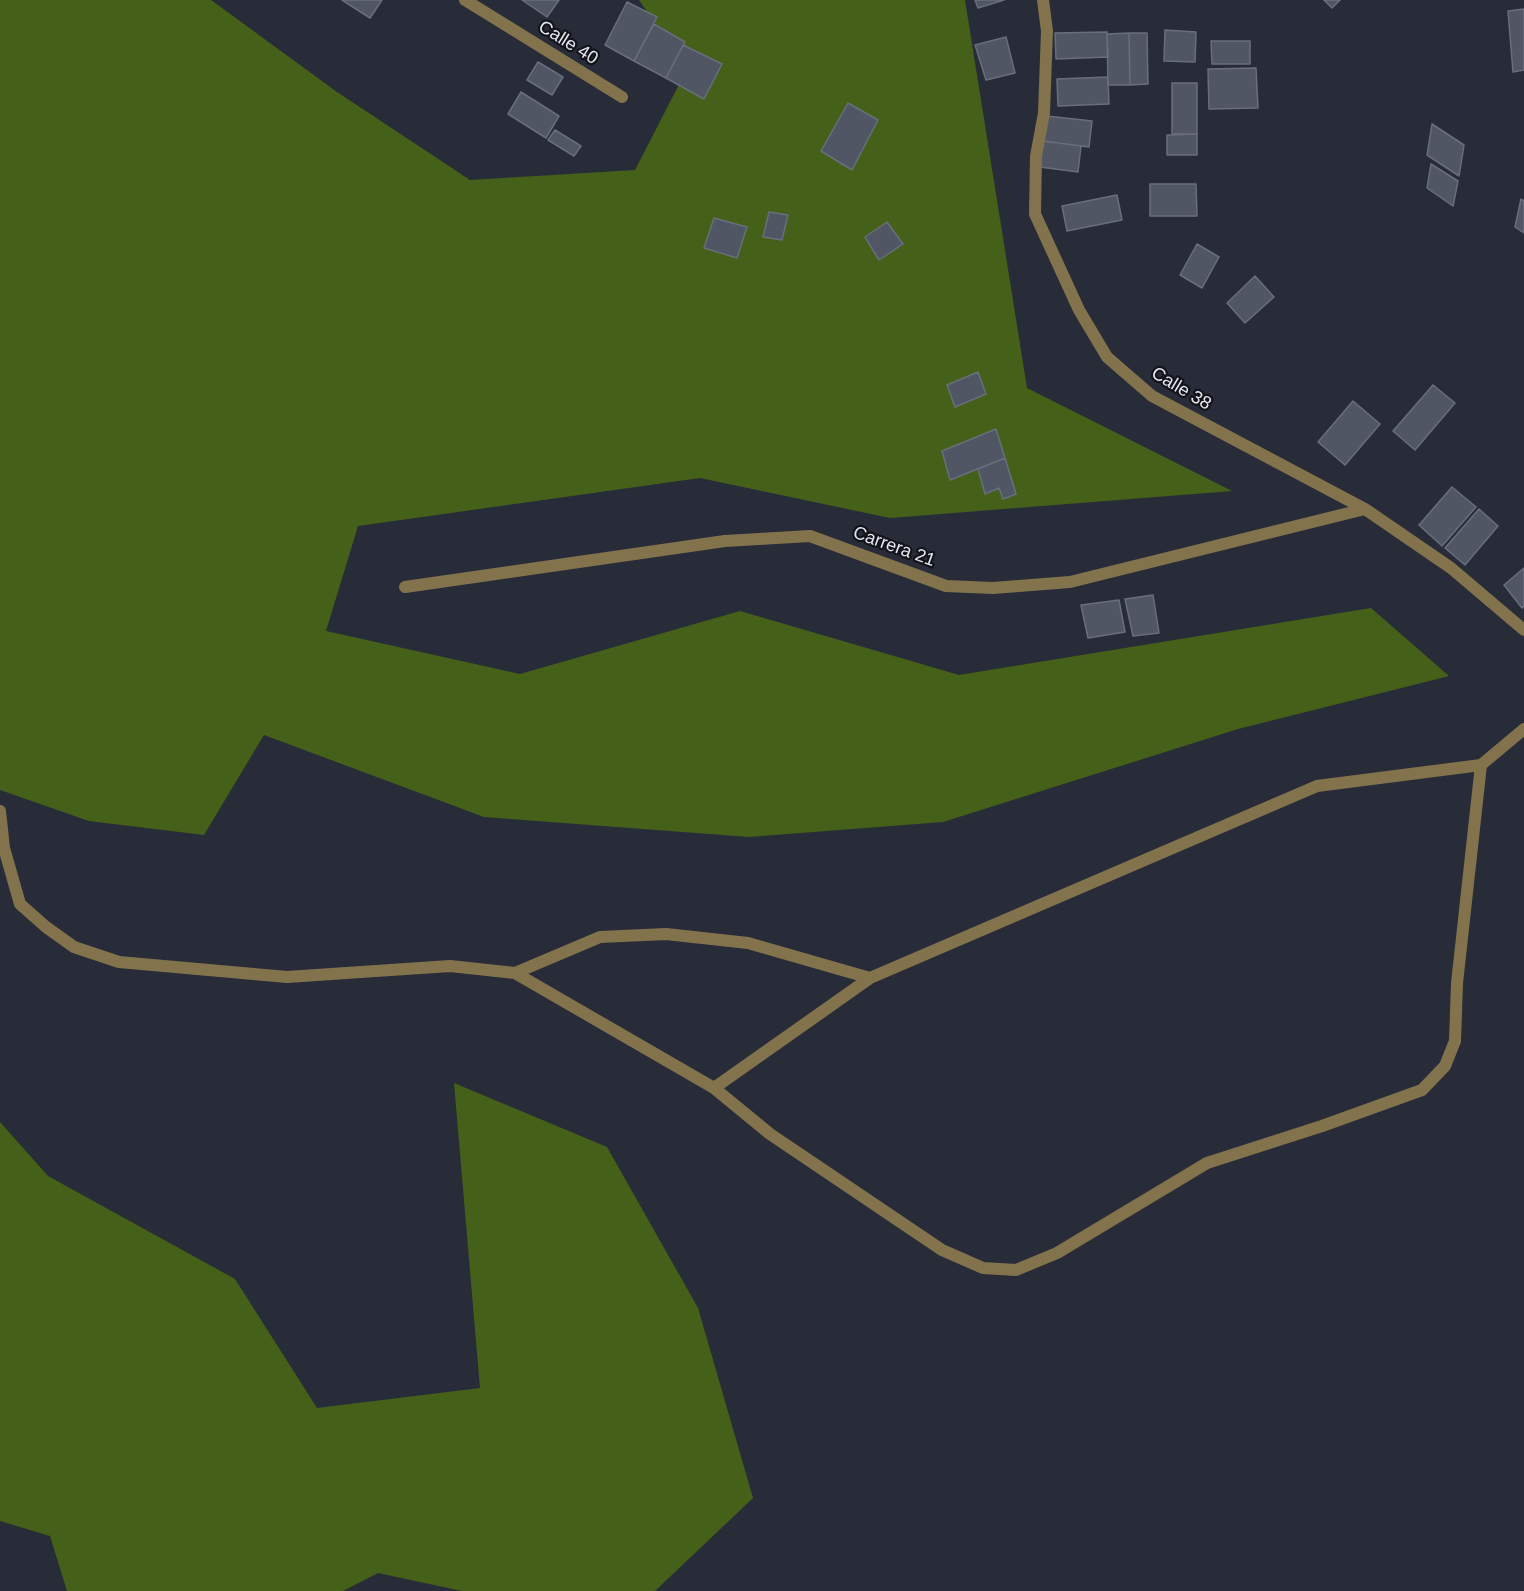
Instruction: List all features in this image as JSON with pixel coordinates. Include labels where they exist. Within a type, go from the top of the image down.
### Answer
[{"type":"street","name":"Calle 40","points":[[465,0],[622,97]]},
{"type":"street","name":"Calle 38","points":[[1043,0],[1047,31],[1044,113],[1036,156],[1035,214],[1079,310],[1107,357],[1152,396],[1365,509],[1451,568],[1524,630]]},
{"type":"street","name":"Carrera 21","points":[[405,587],[725,541],[810,536],[946,586],[993,588],[1048,584],[1070,582],[1365,509]]},
{"type":"street","points":[[714,1088],[870,978],[1317,786],[1481,765],[1524,729]]},
{"type":"street","points":[[0,811],[4,848],[20,904],[74,947],[119,962],[287,977],[450,966],[515,974],[714,1088],[770,1134],[942,1250],[983,1268],[1016,1270],[1057,1253],[1207,1163],[1322,1126],[1422,1090],[1445,1066],[1455,1041],[1457,983],[1481,765]]},
{"type":"street","points":[[515,974],[600,937],[666,934],[748,943],[870,978]]},
{"type":"green space","points":[[0,0],[211,0],[337,92],[470,180],[635,170],[687,69],[639,0],[965,0],[1027,388],[1232,491],[890,518],[700,478],[358,526],[326,631],[520,674],[740,611],[959,675],[1371,608],[1449,676],[1238,729],[943,822],[749,837],[484,817],[264,735],[204,835],[89,821],[0,790]]},
{"type":"green space","points":[[454,1083],[607,1147],[698,1308],[753,1498],[655,1591],[462,1591],[378,1573],[343,1591],[67,1591],[50,1536],[0,1521],[0,1122],[48,1176],[235,1279],[317,1408],[480,1388]]},
{"type":"building","points":[[342,0],[382,0],[370,18]]},
{"type":"building","points":[[522,0],[559,0],[547,17]]},
{"type":"building","points":[[975,0],[1004,0],[978,8]]},
{"type":"building","points":[[1324,0],[1340,0],[1332,8]]},
{"type":"building","points":[[627,2],[657,17],[634,61],[605,45]]},
{"type":"building","points":[[1524,9],[1524,70],[1513,72],[1508,11]]},
{"type":"building","points":[[654,24],[685,42],[666,78],[634,61]]},
{"type":"building","points":[[1165,30],[1196,32],[1195,62],[1164,61]]},
{"type":"building","points":[[1107,32],[1108,57],[1056,59],[1055,33]]},
{"type":"building","points":[[1129,33],[1130,85],[1108,85],[1107,34]]},
{"type":"building","points":[[1129,33],[1147,33],[1148,84],[1130,85]]},
{"type":"building","points":[[1006,37],[1015,73],[986,80],[975,45]]},
{"type":"building","points":[[1211,41],[1250,41],[1250,64],[1212,64]]},
{"type":"building","points":[[683,45],[722,64],[704,99],[666,78]]},
{"type":"building","points":[[538,62],[563,77],[552,95],[527,80]]},
{"type":"building","points":[[1256,68],[1258,108],[1209,109],[1208,69]]},
{"type":"building","points":[[1108,77],[1109,104],[1058,106],[1057,79]]},
{"type":"building","points":[[1172,83],[1197,83],[1197,134],[1172,134]]},
{"type":"building","points":[[521,92],[559,116],[546,138],[508,114]]},
{"type":"building","points":[[848,103],[878,120],[852,170],[821,151]]},
{"type":"building","points":[[1047,116],[1092,121],[1089,147],[1043,141]]},
{"type":"building","points":[[1432,124],[1464,145],[1459,176],[1427,155]]},
{"type":"building","points":[[555,130],[581,146],[574,156],[548,140]]},
{"type":"building","points":[[1197,134],[1197,155],[1167,155],[1167,135]]},
{"type":"building","points":[[1043,141],[1081,146],[1078,172],[1040,167]]},
{"type":"building","points":[[1431,164],[1458,181],[1453,206],[1427,188]]},
{"type":"building","points":[[1150,184],[1196,184],[1197,216],[1150,216]]},
{"type":"building","points":[[1117,195],[1122,220],[1067,231],[1062,206]]},
{"type":"building","points":[[1521,199],[1524,201],[1524,233],[1515,227]]},
{"type":"building","points":[[769,212],[788,215],[782,240],[763,237]]},
{"type":"building","points":[[714,218],[747,227],[737,258],[704,248]]},
{"type":"building","points":[[887,222],[903,244],[879,260],[865,237]]},
{"type":"building","points":[[1197,244],[1219,257],[1202,288],[1180,275]]},
{"type":"building","points":[[1255,276],[1274,297],[1245,323],[1227,303]]},
{"type":"building","points":[[978,372],[986,394],[955,407],[947,385]]},
{"type":"building","points":[[1433,385],[1455,403],[1415,450],[1393,431]]},
{"type":"building","points":[[1353,401],[1380,424],[1345,465],[1318,442]]},
{"type":"building","points":[[996,429],[1005,458],[950,480],[942,451]]},
{"type":"building","points":[[1005,458],[1016,494],[1003,499],[999,488],[985,494],[978,469]]},
{"type":"building","points":[[1452,487],[1476,507],[1442,546],[1419,525]]},
{"type":"building","points":[[1479,509],[1498,526],[1465,565],[1445,548]]},
{"type":"building","points":[[1524,568],[1524,606],[1522,608],[1504,585]]},
{"type":"building","points":[[1153,595],[1159,633],[1133,636],[1125,599]]},
{"type":"building","points":[[1119,600],[1125,632],[1088,638],[1081,605]]}]
